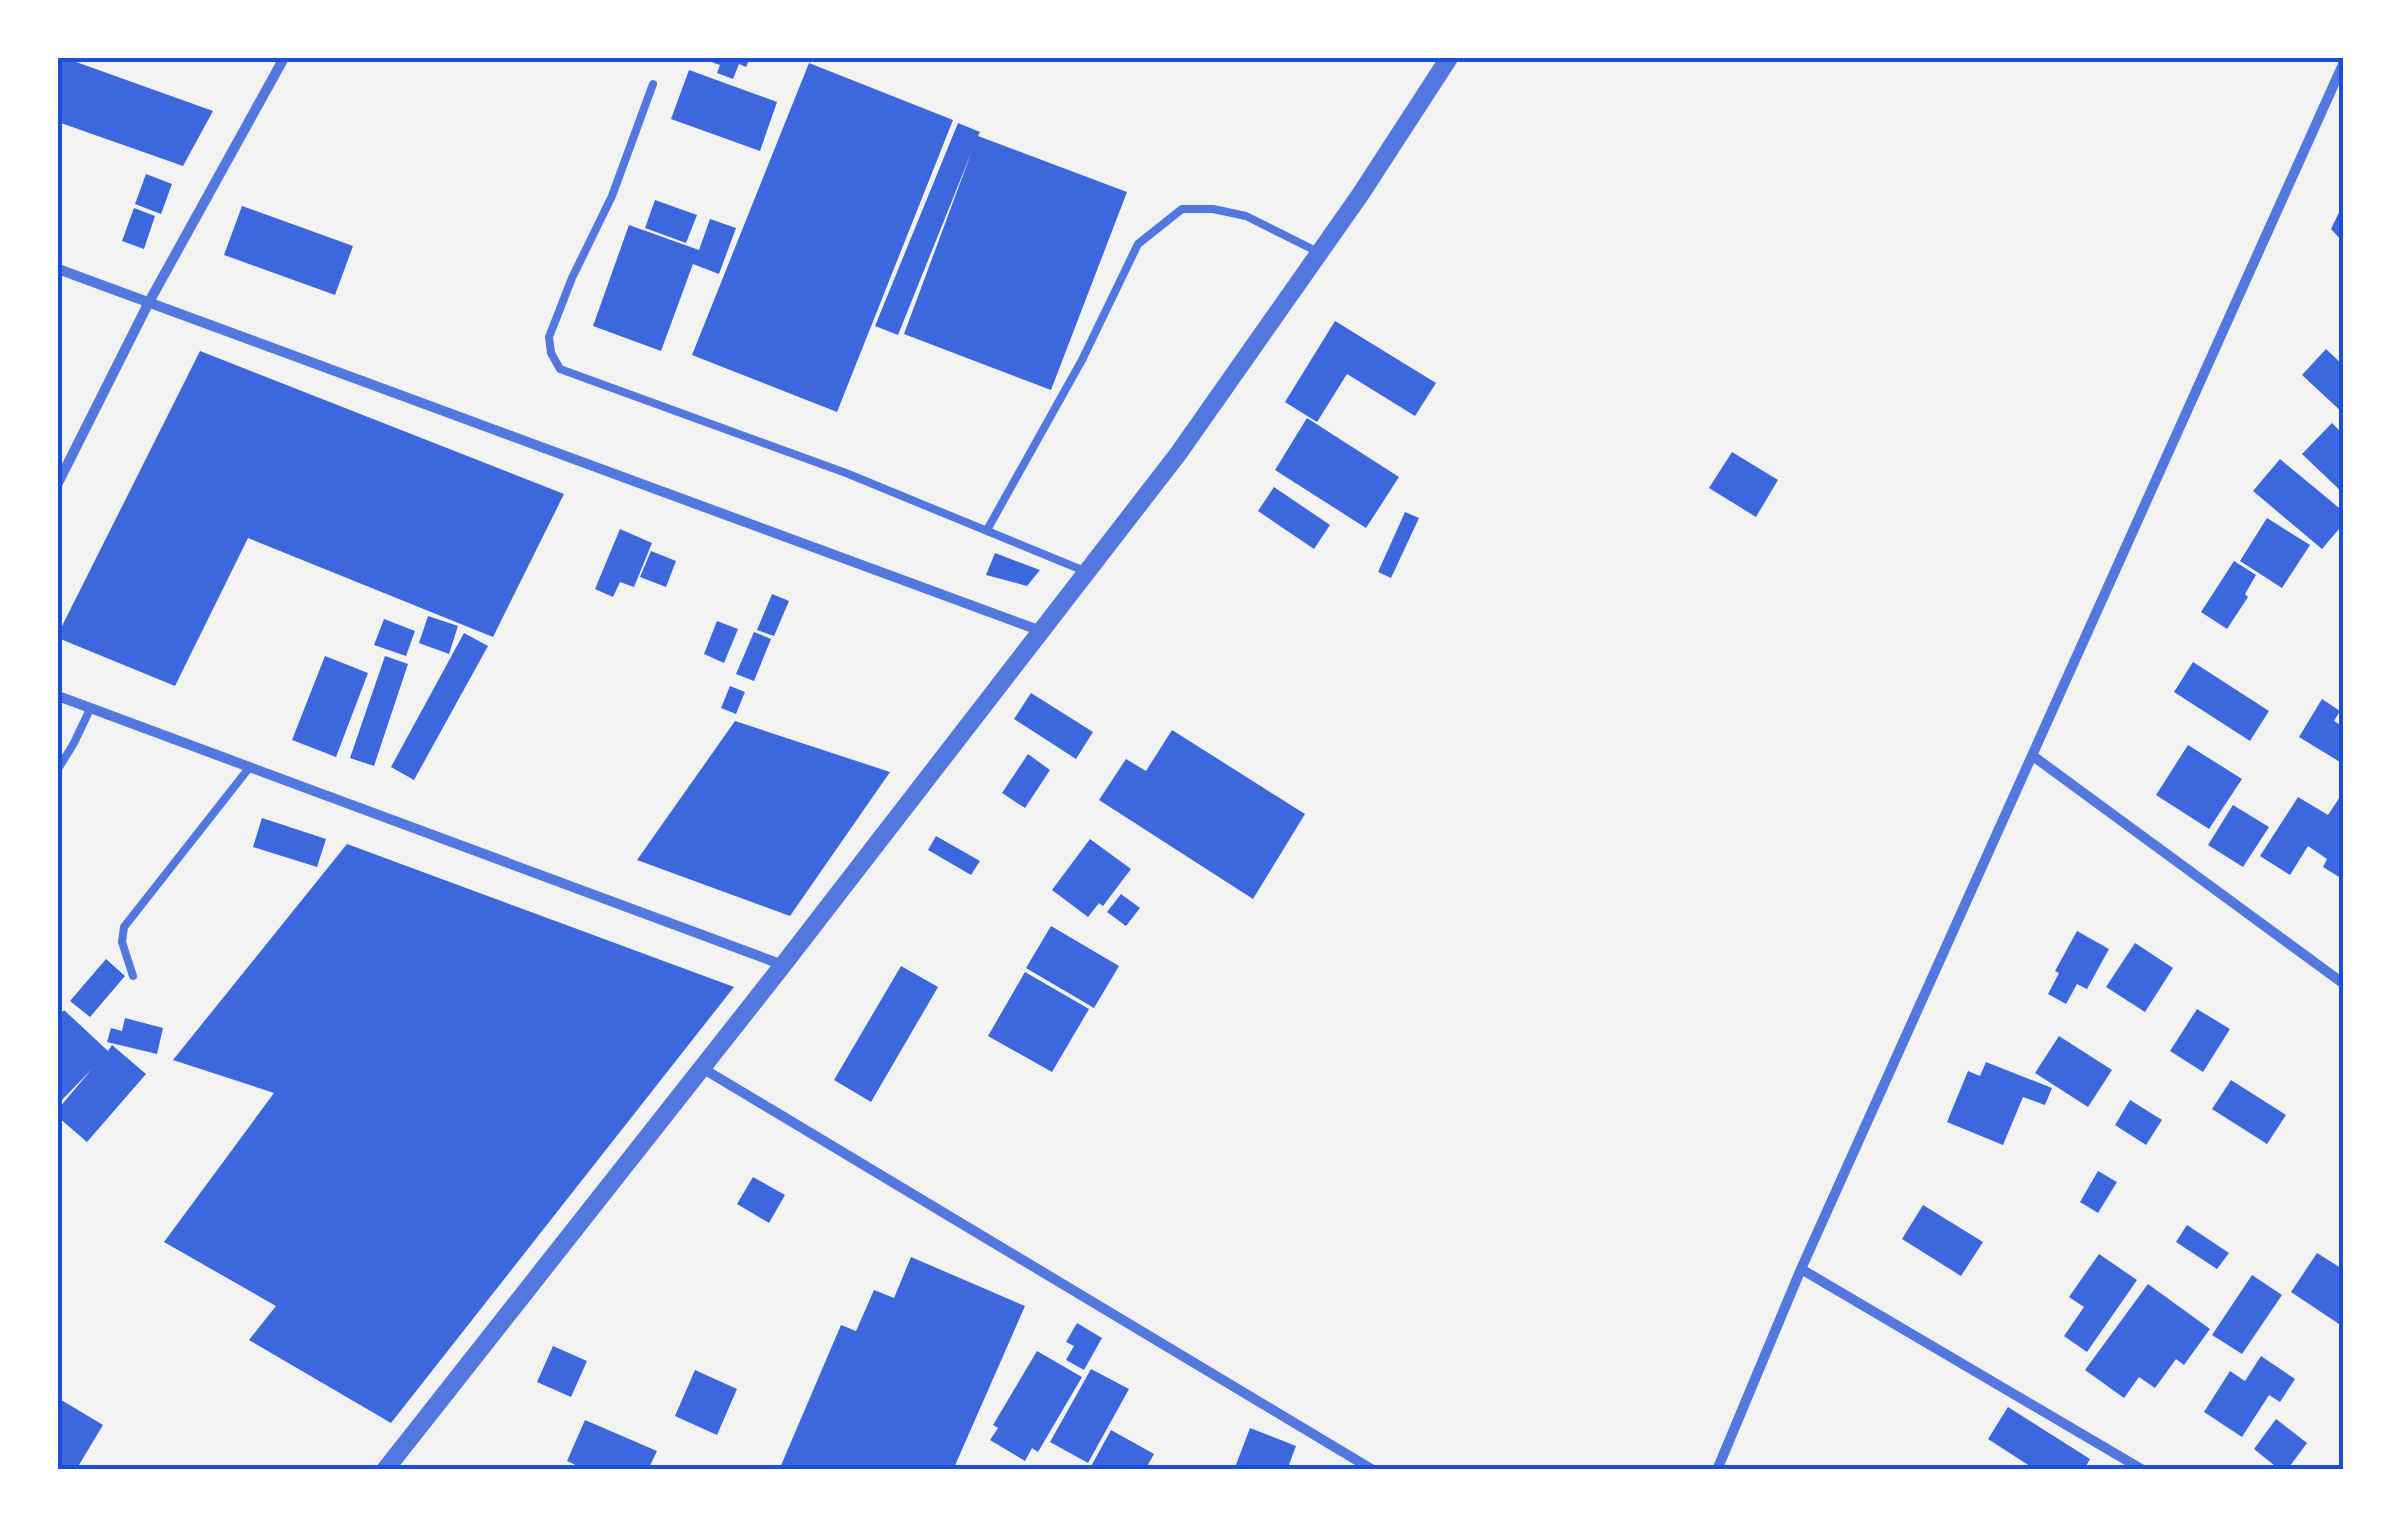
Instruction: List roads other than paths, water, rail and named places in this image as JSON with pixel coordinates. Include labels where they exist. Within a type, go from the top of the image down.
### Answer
[{"type":"street","points":[[58,482],[149,302],[284,58]]},
{"type":"street","points":[[385,1470],[783,966],[1178,454],[1360,195],[1449,58]]},
{"type":"street","points":[[1717,1470],[1801,1269],[2344,62]]},
{"type":"street","points":[[58,269],[1041,631]]},
{"type":"street","points":[[58,696],[783,966]]},
{"type":"street","points":[[2033,756],[2344,984]]},
{"type":"street","points":[[702,1068],[1373,1470]]},
{"type":"street","points":[[1801,1269],[2143,1470]]},
{"type":"lane","points":[[653,84],[612,196],[549,336],[550,353],[560,369],[846,472],[1086,572]]},
{"type":"lane","points":[[987,530],[1082,360],[1138,244],[1182,209],[1213,208],[1246,216],[1319,252]]},
{"type":"lane","points":[[58,769],[90,709]]},
{"type":"lane","points":[[133,976],[122,942],[124,927],[250,768]]}]
